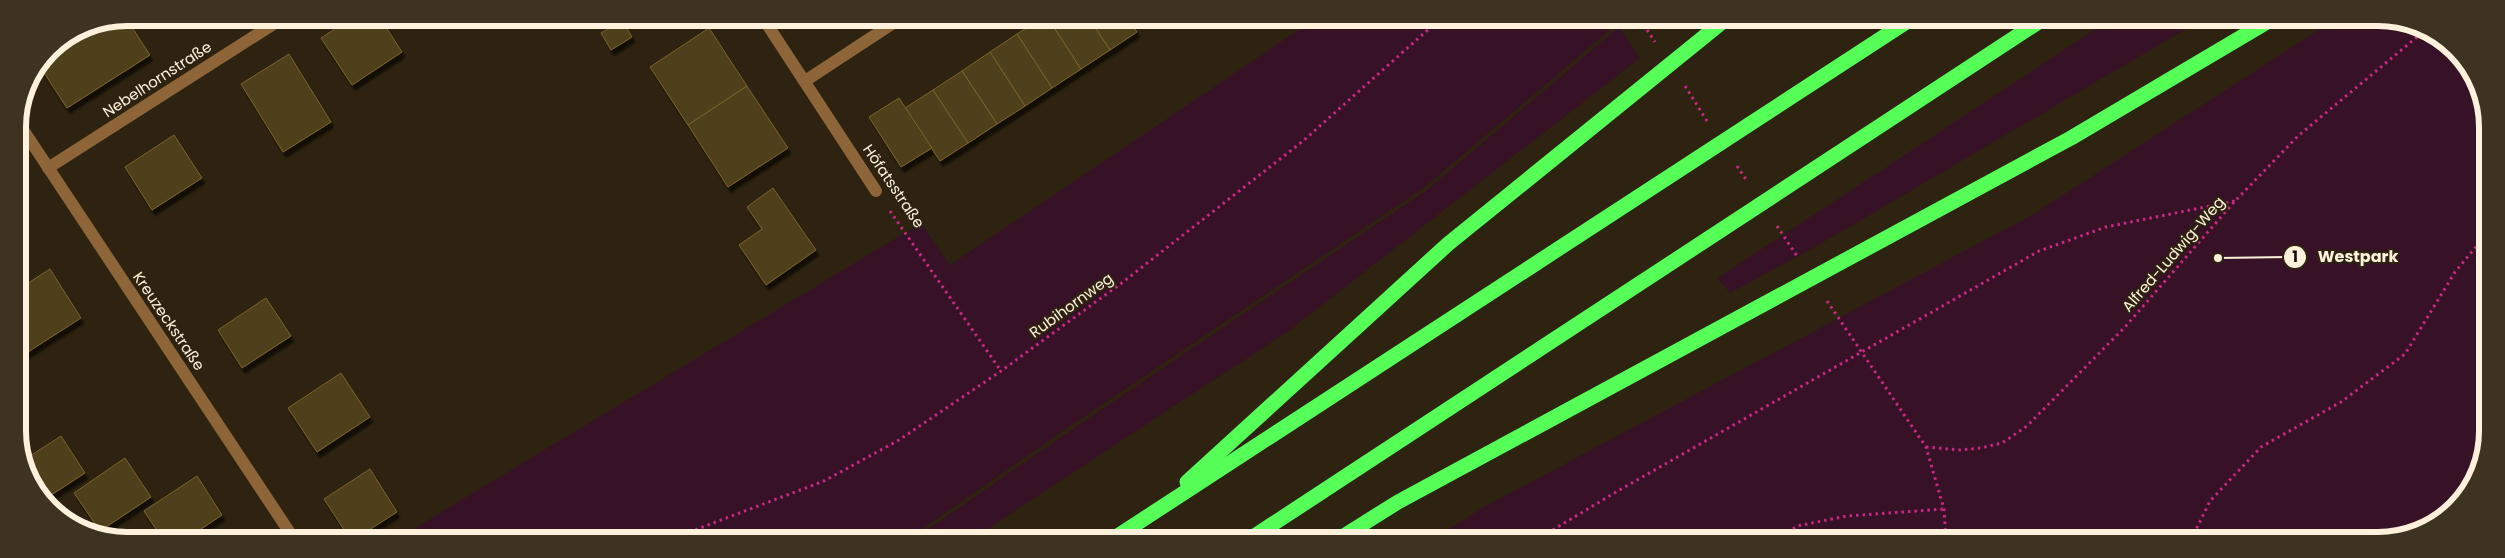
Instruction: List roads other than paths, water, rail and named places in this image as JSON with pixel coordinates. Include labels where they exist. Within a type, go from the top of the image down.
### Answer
[{"type":"highway","points":[[1152,514],[1448,244],[1717,26]]},
{"type":"highway","points":[[1124,532],[1900,26]]},
{"type":"highway","points":[[1261,532],[2032,26]]},
{"type":"highway","points":[[1350,532],[1398,502],[2071,138],[2262,26]]},
{"type":"street","name":"Nebelhornstraße","points":[[48,168],[270,26]]},
{"type":"street","name":"Höfatsstraße","points":[[768,26],[876,191]]},
{"type":"street","points":[[805,81],[889,26]]},
{"type":"street","name":"Kreuzeckstraße","points":[[26,134],[289,532]]},
{"type":"place","name":"Westpark","points":[[2218,258]]}]
